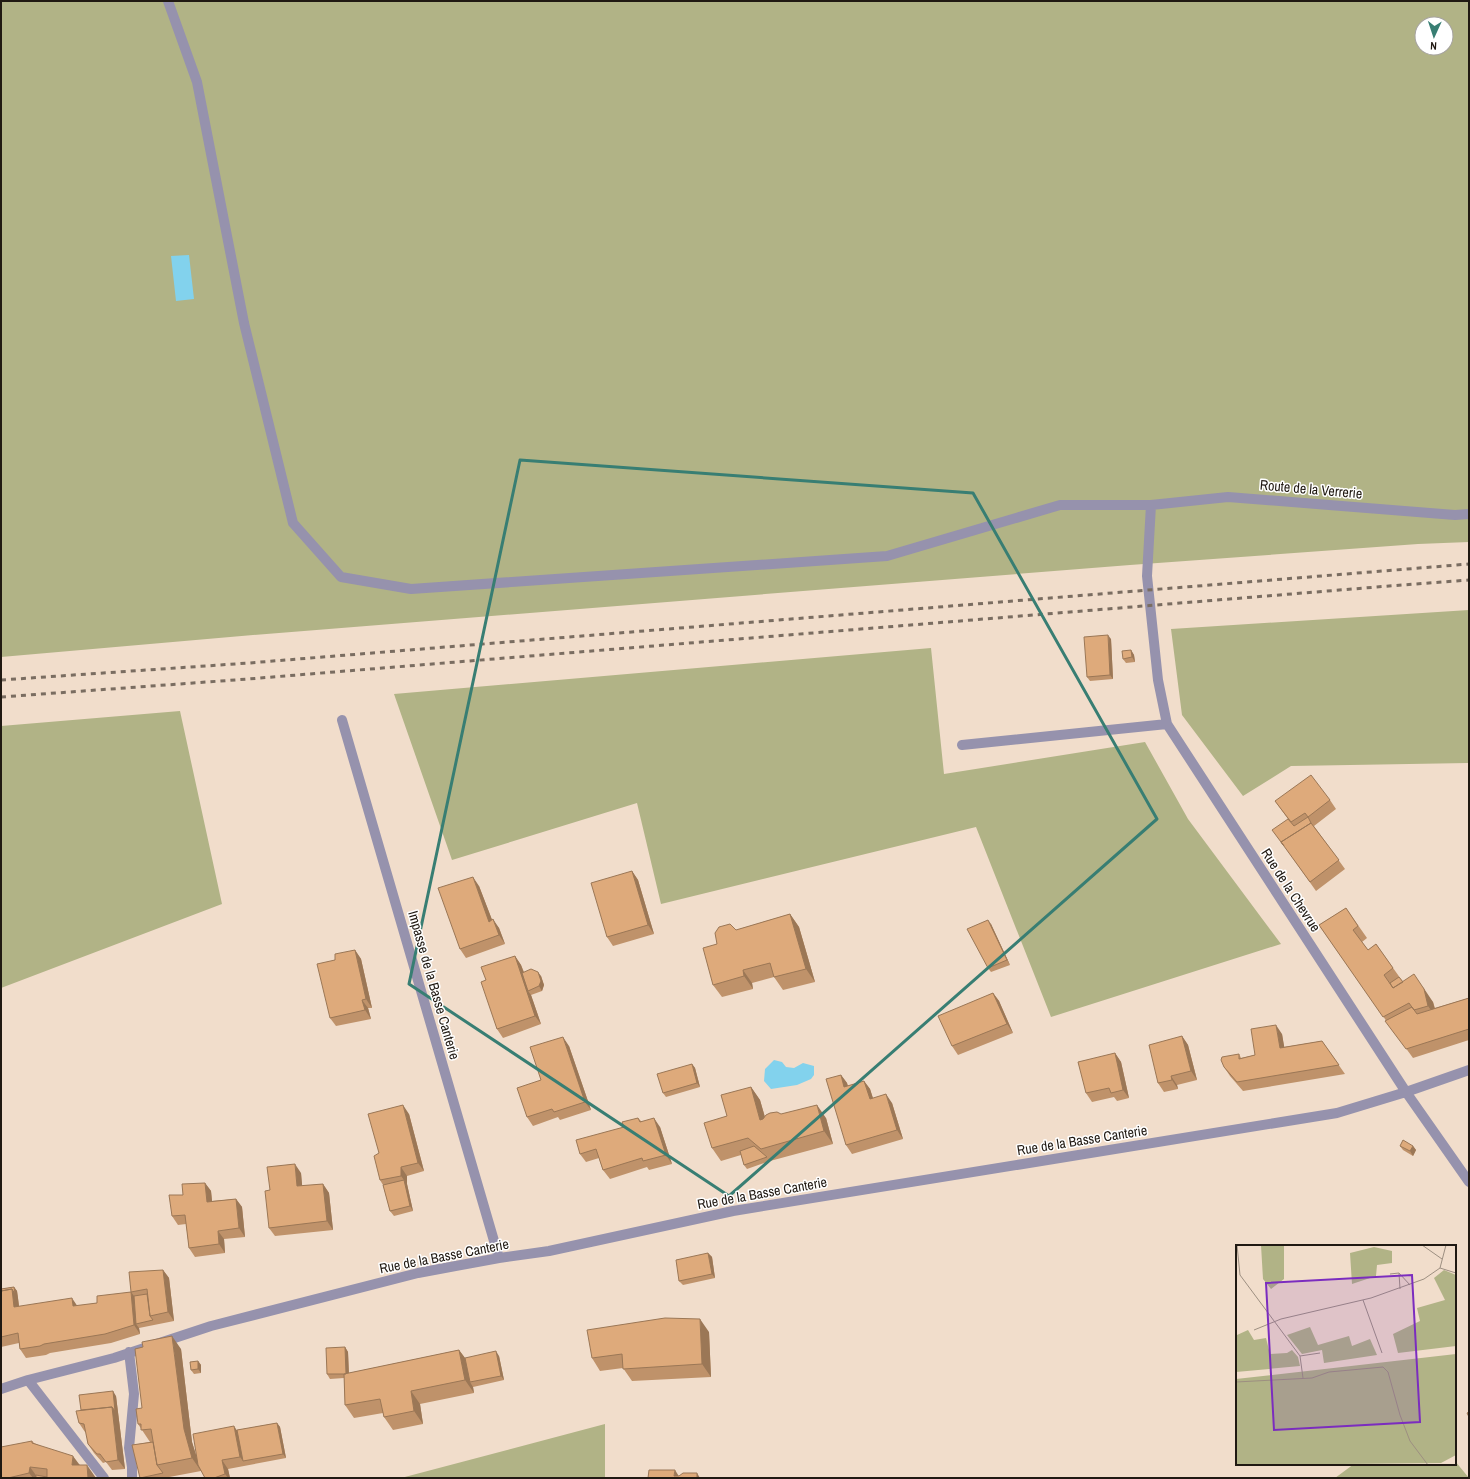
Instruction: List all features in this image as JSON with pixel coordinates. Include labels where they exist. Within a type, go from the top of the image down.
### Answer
[{"type":"street","name":"Route de la Verrerie","points":[[168,1],[197,82],[244,323],[293,523],[341,577],[411,589],[887,556],[1060,506],[1151,505],[1228,496],[1455,515],[1469,514]]},
{"type":"street","name":"Rue de la Chevrue","points":[[1151,505],[1147,576],[1158,680],[1167,724],[1406,1092],[1469,1182]]},
{"type":"street","name":"Impasse de la Basse Canterie","points":[[342,720],[499,1258]]},
{"type":"street","points":[[962,745],[1167,724]]},
{"type":"street","name":"Rue de la Basse Canterie","points":[[1,1389],[28,1380],[114,1358],[211,1326],[418,1273],[499,1258],[549,1251],[733,1211],[1337,1113],[1406,1092],[1469,1070]]},
{"type":"street","points":[[129,1352],[134,1394],[129,1448],[132,1478]]},
{"type":"street","points":[[28,1380],[104,1478]]},
{"type":"highlighted area","points":[[520,460],[973,493],[1157,819],[729,1196],[409,984]]},
{"type":"green space","points":[[1,1],[1469,1],[1469,542],[1418,544],[1130,565],[253,635],[1,657]]},
{"type":"green space","points":[[1469,610],[1469,768],[1468,763],[1291,766],[1243,796],[1182,715],[1171,629]]},
{"type":"green space","points":[[931,648],[944,774],[1145,742],[1188,819],[1281,944],[1051,1017],[976,827],[661,904],[637,803],[452,860],[394,694]]},
{"type":"green space","points":[[180,711],[222,904],[1,988],[1,726]]},
{"type":"green space","points":[[605,1424],[605,1478],[401,1478]]},
{"type":"green space","points":[[1456,1462],[1469,1478],[1335,1478],[1353,1465],[1456,1465]]},
{"type":"water","points":[[189,255],[194,299],[176,301],[171,256]]},
{"type":"water","points":[[774,1060],[782,1062],[786,1067],[794,1068],[803,1063],[814,1066],[814,1075],[811,1079],[797,1085],[771,1089],[764,1081],[765,1069]]},
{"type":"building","points":[[1108,635],[1110,675],[1087,677],[1084,637]]},
{"type":"building","points":[[1131,650],[1132,657],[1123,659],[1122,651]]},
{"type":"building","points":[[1311,775],[1330,800],[1308,817],[1305,813],[1291,822],[1275,801]]},
{"type":"building","points":[[1308,817],[1311,823],[1281,842],[1272,830],[1288,819],[1294,826]]},
{"type":"building","points":[[1311,823],[1339,860],[1310,882],[1281,842]]},
{"type":"building","points":[[632,871],[648,925],[607,937],[591,883]]},
{"type":"building","points":[[473,877],[489,922],[493,919],[499,935],[460,949],[438,888]]},
{"type":"building","points":[[1346,908],[1358,926],[1353,930],[1368,950],[1376,944],[1393,968],[1384,975],[1393,988],[1414,974],[1424,989],[1428,1006],[1414,1010],[1409,1003],[1383,1017],[1319,925]]},
{"type":"building","points":[[790,914],[806,969],[774,977],[770,963],[743,970],[744,976],[713,985],[703,948],[717,944],[715,933],[719,927],[730,924],[736,930]]},
{"type":"building","points":[[988,920],[1007,960],[988,968],[967,929]]},
{"type":"building","points":[[355,950],[366,999],[362,1000],[365,1010],[330,1018],[317,964],[335,960],[335,954]]},
{"type":"building","points":[[515,956],[535,1016],[497,1029],[481,982],[486,980],[481,967]]},
{"type":"building","points":[[531,969],[538,972],[541,981],[539,986],[528,991],[522,973]]},
{"type":"building","points":[[1399,977],[1403,982],[1393,988],[1390,983]]},
{"type":"building","points":[[993,993],[1007,1024],[952,1046],[938,1016]]},
{"type":"building","points":[[1469,998],[1469,1029],[1406,1049],[1385,1021],[1412,1007],[1417,1014]]},
{"type":"building","points":[[1276,1025],[1280,1048],[1322,1041],[1339,1065],[1237,1082],[1224,1067],[1221,1060],[1222,1057],[1239,1054],[1239,1059],[1255,1055],[1251,1029]]},
{"type":"building","points":[[1182,1036],[1191,1071],[1171,1076],[1172,1080],[1158,1083],[1149,1045]]},
{"type":"building","points":[[563,1037],[585,1102],[554,1112],[552,1109],[527,1117],[517,1088],[541,1080],[530,1047]]},
{"type":"building","points":[[1115,1053],[1123,1090],[1111,1093],[1109,1088],[1086,1093],[1078,1062]]},
{"type":"building","points":[[692,1064],[697,1083],[663,1093],[657,1074]]},
{"type":"building","points":[[841,1075],[844,1087],[864,1081],[870,1099],[886,1094],[897,1130],[846,1145],[826,1079]]},
{"type":"building","points":[[751,1087],[760,1120],[770,1113],[777,1112],[781,1114],[817,1105],[824,1131],[761,1149],[748,1138],[712,1148],[704,1123],[727,1116],[721,1095]]},
{"type":"building","points":[[403,1105],[418,1163],[401,1167],[401,1176],[380,1180],[374,1156],[379,1153],[368,1114]]},
{"type":"building","points":[[638,1118],[640,1122],[654,1118],[666,1155],[643,1161],[642,1158],[603,1170],[596,1149],[580,1154],[576,1140],[624,1127],[622,1122]]},
{"type":"building","points":[[1403,1140],[1413,1146],[1410,1151],[1400,1146]]},
{"type":"building","points":[[754,1146],[767,1157],[744,1165],[740,1151]]},
{"type":"building","points":[[295,1164],[297,1186],[323,1184],[327,1221],[269,1228],[265,1191],[270,1190],[267,1167]]},
{"type":"building","points":[[404,1180],[410,1206],[390,1211],[383,1185]]},
{"type":"building","points":[[205,1183],[207,1202],[236,1199],[239,1228],[218,1231],[219,1244],[189,1248],[185,1215],[172,1216],[169,1195],[183,1195],[182,1184]]},
{"type":"building","points":[[708,1253],[712,1274],[679,1281],[676,1260]]},
{"type":"building","points":[[163,1270],[168,1312],[150,1316],[147,1289],[131,1292],[129,1272]]},
{"type":"building","points":[[14,1287],[15,1294],[12,1289],[1,1291],[1,1289]]},
{"type":"building","points":[[12,1289],[14,1307],[72,1298],[73,1306],[97,1303],[97,1296],[131,1292],[134,1325],[105,1334],[20,1349],[18,1333],[1,1337],[1,1291]]},
{"type":"building","points":[[147,1294],[150,1316],[153,1320],[136,1324],[134,1296]]},
{"type":"building","points":[[665,1318],[700,1319],[702,1364],[623,1369],[622,1354],[592,1358],[587,1330]]},
{"type":"building","points":[[172,1336],[184,1429],[192,1458],[157,1465],[151,1429],[141,1430],[141,1424],[138,1424],[136,1409],[142,1408],[135,1349],[143,1347],[142,1342]]},
{"type":"building","points":[[345,1347],[346,1374],[327,1374],[326,1348]]},
{"type":"building","points":[[459,1350],[465,1380],[411,1391],[414,1411],[384,1417],[380,1399],[345,1405],[344,1374]]},
{"type":"building","points":[[496,1351],[501,1376],[470,1382],[465,1358]]},
{"type":"building","points":[[198,1361],[198,1369],[191,1370],[190,1362]]},
{"type":"building","points":[[113,1391],[115,1411],[112,1407],[81,1410],[79,1395]]},
{"type":"building","points":[[112,1407],[118,1460],[106,1462],[100,1454],[97,1454],[88,1444],[84,1424],[79,1423],[76,1411]]},
{"type":"building","points":[[277,1423],[283,1454],[243,1461],[237,1430]]},
{"type":"building","points":[[234,1426],[240,1457],[222,1460],[225,1474],[214,1478],[205,1478],[198,1465],[193,1434]]},
{"type":"building","points":[[32,1441],[32,1443],[73,1456],[72,1465],[87,1465],[88,1478],[47,1478],[47,1469],[30,1467],[29,1473],[8,1478],[1,1478],[1,1447]]},
{"type":"building","points":[[153,1442],[157,1465],[163,1473],[140,1478],[132,1445]]},
{"type":"building","points":[[649,1470],[675,1470],[674,1476],[679,1476],[683,1473],[697,1473],[697,1478],[648,1478]]},
{"type":"building","points":[[36,1475],[47,1477],[47,1478],[36,1478]]},
{"type":"railway","points":[[1,680],[249,663],[1469,564]]},
{"type":"railway","points":[[1,697],[248,679],[1469,580]]}]
